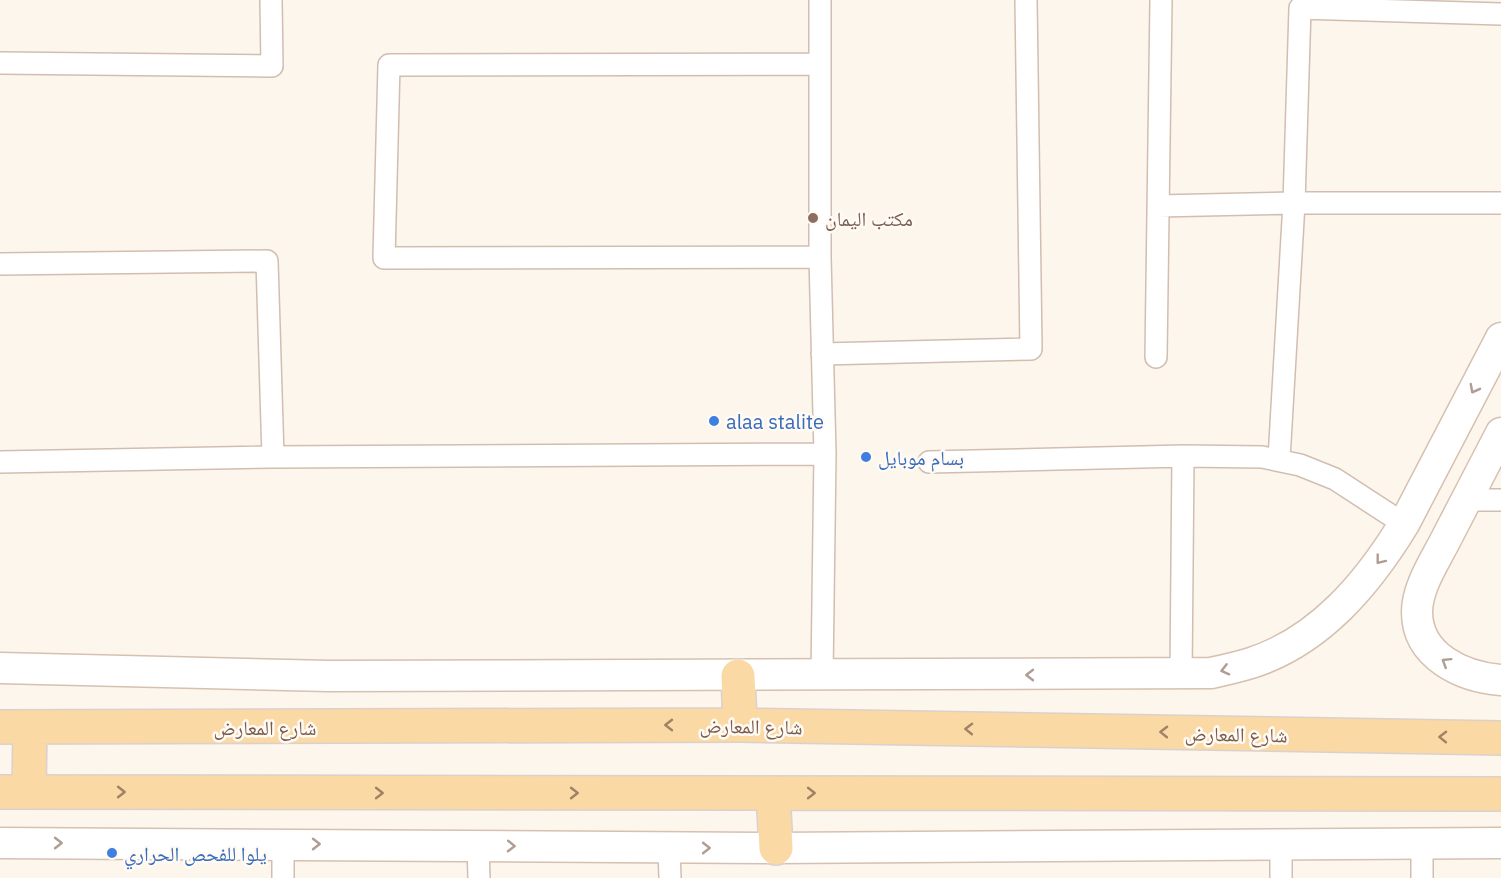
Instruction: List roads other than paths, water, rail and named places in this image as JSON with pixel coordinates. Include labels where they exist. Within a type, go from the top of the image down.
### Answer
[{"type":"main road","points":[[0,668],[329,676],[1181,675],[1211,673],[1253,663],[1291,645],[1321,625],[1352,596],[1392,545],[1501,338]]},
{"type":"main road","points":[[1501,433],[1425,580],[1417,610],[1419,628],[1426,644],[1440,659],[1459,670],[1476,676],[1501,680]]},
{"type":"main road","points":[[1437,458],[1472,490]]},
{"type":"main road","points":[[738,676],[740,725]]},
{"type":"main road","name":"شارع المعارض","points":[[15,727],[740,725],[1501,738]]},
{"type":"main road","points":[[15,727],[15,792],[1501,794]]},
{"type":"main road","points":[[774,794],[776,848]]},
{"type":"main road","points":[[0,843],[776,848],[1501,843]]},
{"type":"street","points":[[0,63],[272,66],[271,0]]},
{"type":"street","points":[[820,0],[820,257],[825,454],[822,676]]},
{"type":"street","points":[[822,354],[1031,349],[1026,0]]},
{"type":"street","points":[[1156,357],[1161,0]]},
{"type":"street","points":[[1279,459],[1294,203],[1300,8],[1501,14]]},
{"type":"street","points":[[820,64],[389,65],[384,258],[820,257]]},
{"type":"street","points":[[1158,206],[1501,202]]},
{"type":"street","points":[[0,264],[267,261],[273,457]]},
{"type":"street","points":[[0,462],[273,457],[825,454]]},
{"type":"street","points":[[929,462],[1221,455],[1279,459],[1335,479],[1404,524]]},
{"type":"street","points":[[1181,675],[1183,456]]},
{"type":"street","points":[[1472,490],[1501,500]]},
{"type":"street","points":[[1422,843],[1422,878]]},
{"type":"street","points":[[283,844],[283,878]]},
{"type":"street","points":[[1281,844],[1281,878]]},
{"type":"street","points":[[478,846],[479,878]]},
{"type":"street","points":[[669,847],[670,878]]},
{"type":"place","name":"مكتب اليمان","points":[[813,218]]},
{"type":"place","name":"alaa stalite","points":[[714,421]]},
{"type":"place","name":"بسام موبايل","points":[[866,457]]},
{"type":"place","name":"يلوا للفحص الحراري","points":[[112,853]]}]
